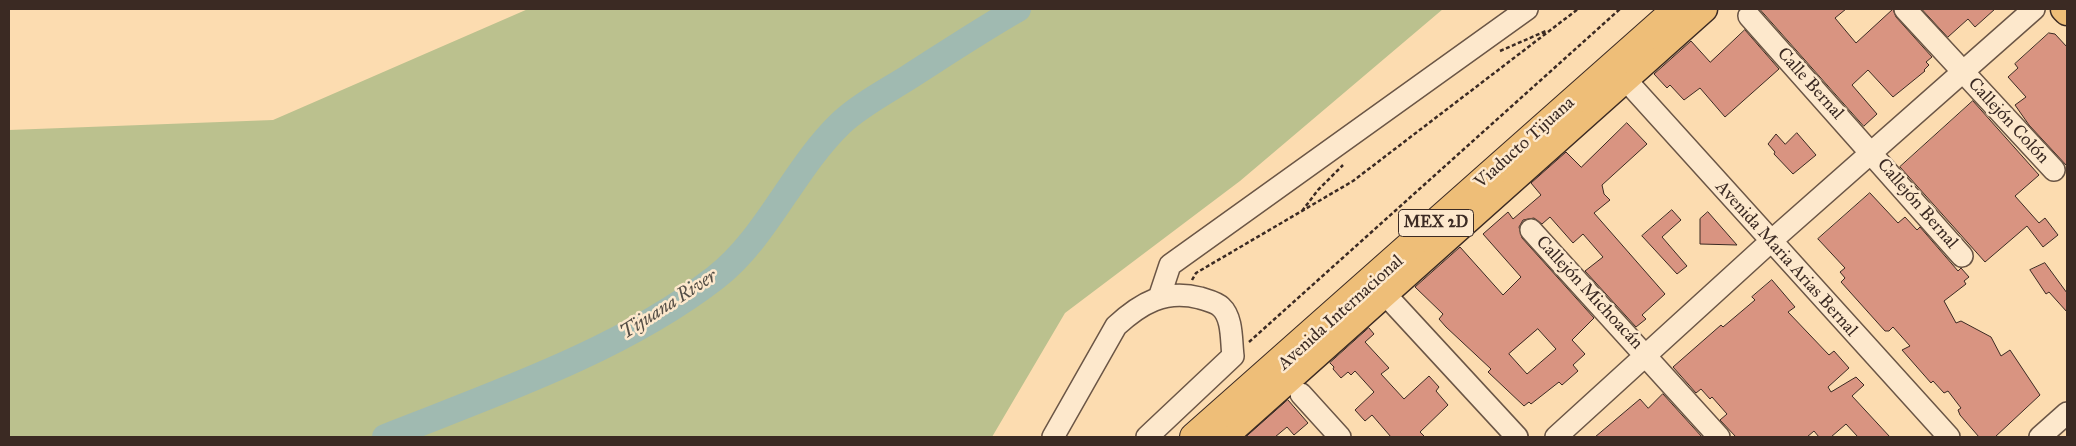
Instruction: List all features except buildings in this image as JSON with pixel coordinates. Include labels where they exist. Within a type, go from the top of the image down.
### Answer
[{"type":"highway","name":"Avenida Internacional","points":[[1174,437],[1656,9]]},
{"type":"highway","name":"Viaducto Tijuana","points":[[1186,437],[1668,9]]},
{"type":"highway","name":"Viaducto Tijuana","points":[[1194,437],[1677,9]]},
{"type":"highway","name":"Avenida Internacional","points":[[1201,437],[1683,9]]},
{"type":"main road","name":"Avenida Internacional","points":[[1224,437],[1704,9]]},
{"type":"main road","points":[[2064,9],[2067,12]]},
{"type":"street","points":[[1159,298],[1170,265],[1527,9]]},
{"type":"street","name":"Callejón Colón","points":[[1904,9],[2054,170]]},
{"type":"street","points":[[1556,437],[1770,242],[2034,9]]},
{"type":"street","name":"Calle Bernal","points":[[1749,16],[1872,152]]},
{"type":"street","name":"Avenida Maria Arias Bernal","points":[[1625,79],[1770,242],[1949,437]]},
{"type":"street","name":"Callejón Bernal","points":[[1872,152],[1962,256]]},
{"type":"street","name":"Callejón Michoacán","points":[[1532,230],[1719,437]]},
{"type":"street","points":[[1384,293],[1517,437]]},
{"type":"street","points":[[1053,437],[1116,326],[1130,313],[1159,298],[1182,294],[1209,301],[1222,307],[1229,321],[1233,356],[1147,437]]},
{"type":"street","points":[[1301,394],[1340,437]]},
{"type":"street","points":[[2040,437],[2067,413]]},
{"type":"path","points":[[1182,294],[1196,273],[1353,181],[1578,9]]},
{"type":"path","points":[[1233,356],[1620,9]]},
{"type":"green space","points":[[528,9],[1443,9],[1240,181],[1065,313],[992,437],[9,437],[9,130],[273,120]]},
{"type":"waterway","name":"Tijuana River","points":[[385,437],[513,387],[556,368],[598,349],[679,304],[715,278],[733,262],[765,224],[808,161],[848,116],[1018,9]]}]
